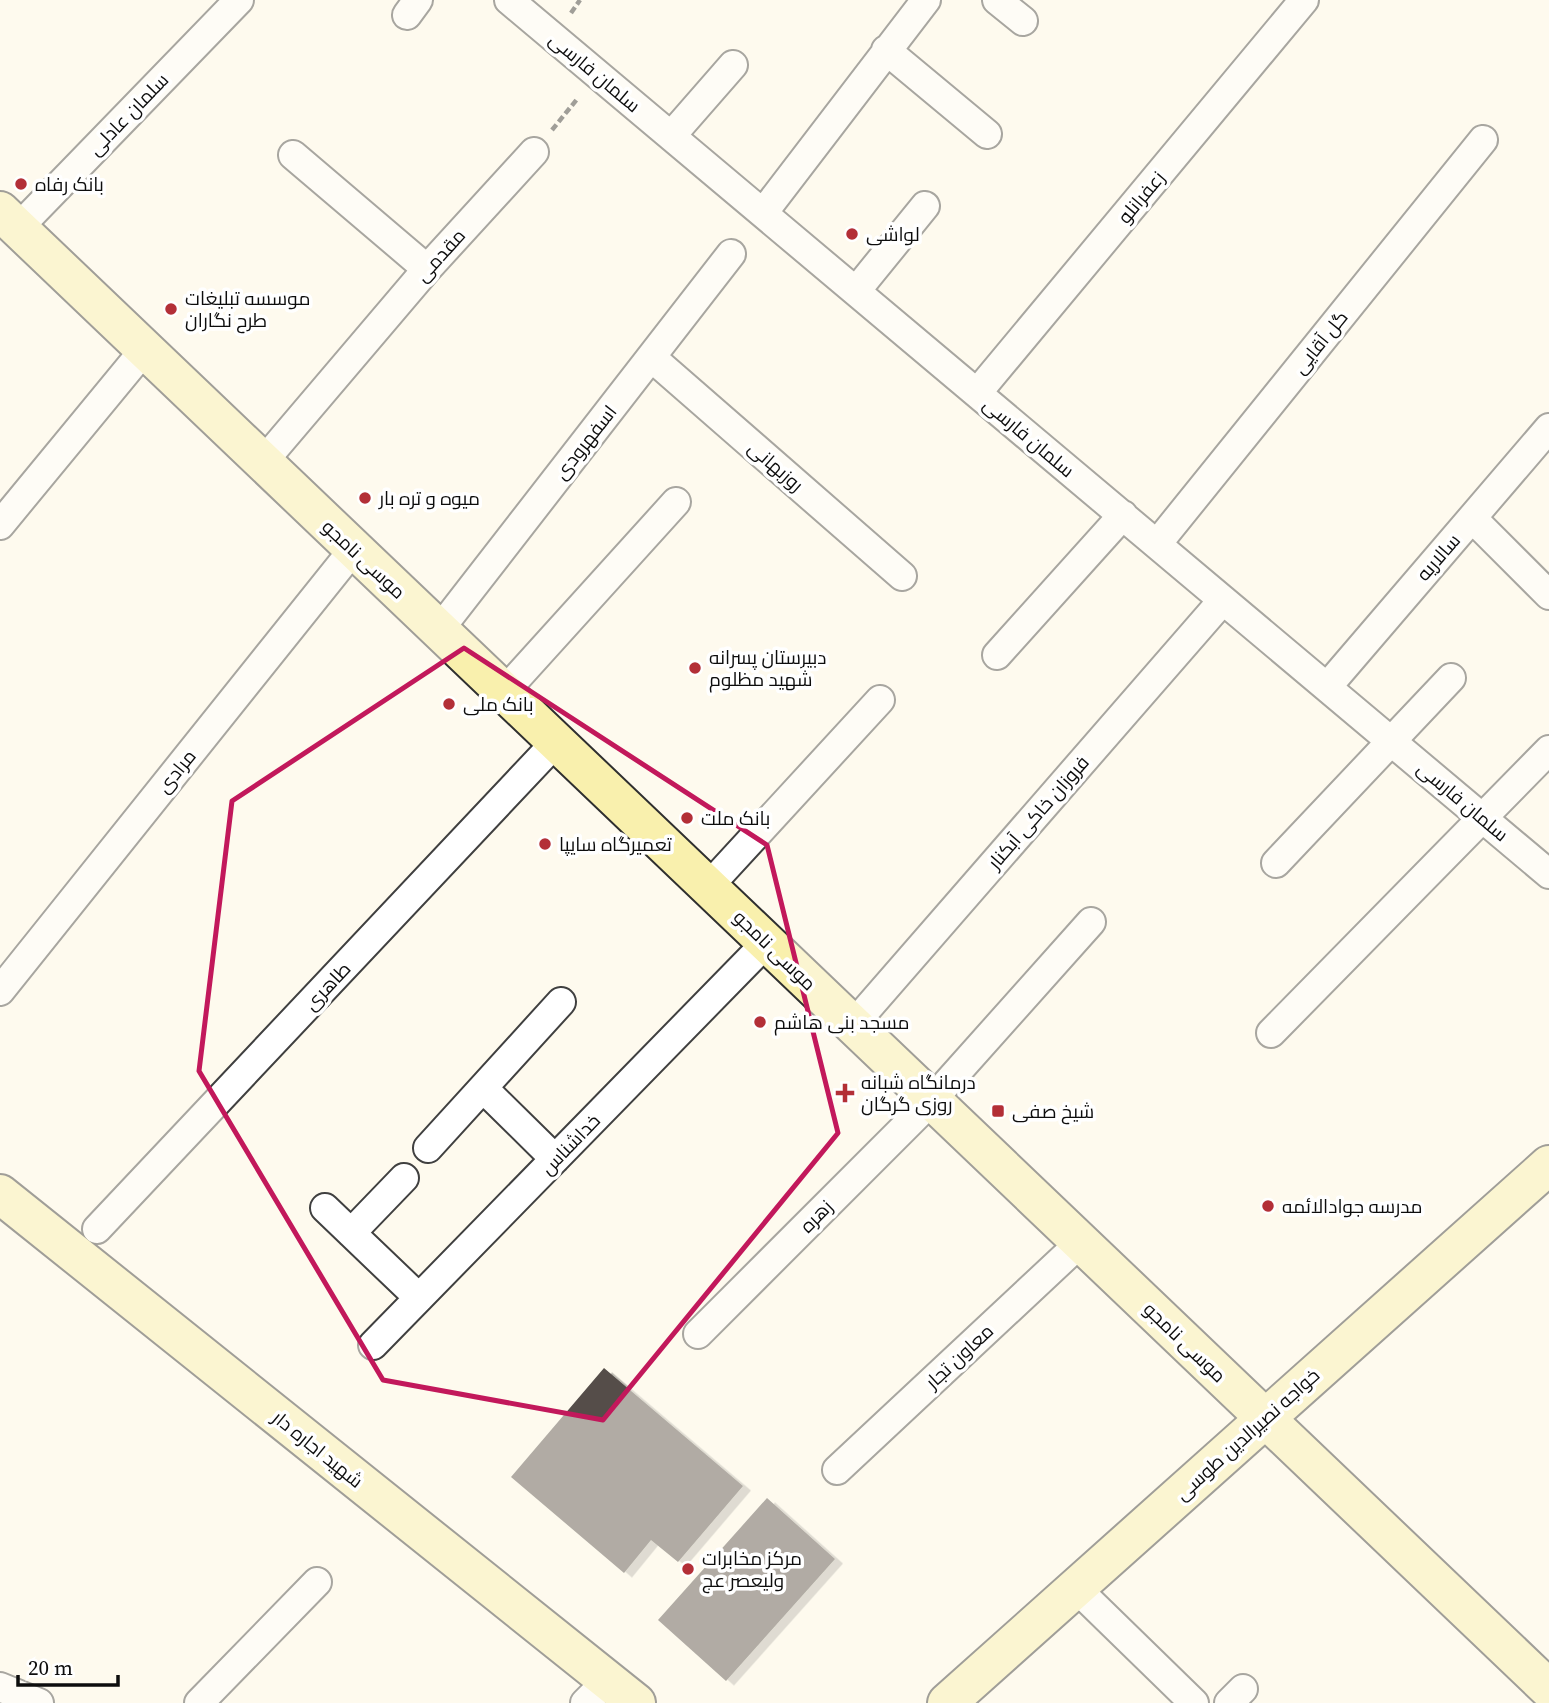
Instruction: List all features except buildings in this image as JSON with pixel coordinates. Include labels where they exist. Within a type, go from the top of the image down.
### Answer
[{"type":"main road","name":"موسی نامجو","points":[[9,220],[766,943],[933,1098],[1549,1690]]},
{"type":"main road","name":"خواجه نصیرالدین طوسی","points":[[947,1703],[1549,1165]]},
{"type":"main road","name":"شهید اجاره دار","points":[[0,1194],[610,1695]]},
{"type":"street","name":"سلمان عادلی","points":[[9,220],[239,0]]},
{"type":"street","name":"سلمان فارسی","points":[[509,0],[1549,874]]},
{"type":"street","points":[[763,213],[926,0]]},
{"type":"street","points":[[997,0],[1023,21]]},
{"type":"street","name":"زعفرانلو","points":[[977,393],[1304,0]]},
{"type":"street","points":[[886,50],[987,134]]},
{"type":"street","points":[[671,136],[733,65]]},
{"type":"street","name":"گل آقایی","points":[[1157,544],[1483,140]]},
{"type":"street","name":"مقدمی","points":[[263,462],[427,269],[534,152]]},
{"type":"street","points":[[293,155],[427,269]]},
{"type":"street","points":[[856,291],[925,206]]},
{"type":"street","name":"اسفهرودی","points":[[439,629],[731,254]]},
{"type":"street","points":[[0,524],[145,349]]},
{"type":"street","name":"روزبهانی","points":[[651,357],[902,576]]},
{"type":"street","name":"سالاریه","points":[[1327,687],[1472,518],[1546,438]]},
{"type":"street","points":[[504,692],[676,502]]},
{"type":"street","points":[[996,655],[1123,516]]},
{"type":"street","points":[[1472,518],[1549,595]]},
{"type":"street","name":"مرادی","points":[[0,991],[353,550]]},
{"type":"street","name":"فروزان خاکی آبکنار","points":[[853,1025],[1223,600]]},
{"type":"street","points":[[1276,863],[1451,678]]},
{"type":"street","points":[[708,887],[880,700]]},
{"type":"street","name":"طاهری","points":[[97,1229],[556,742]]},
{"type":"street","points":[[1270,1033],[1484,819],[1549,750]]},
{"type":"street","name":"زهره","points":[[698,1334],[933,1098],[1091,922]]},
{"type":"street","name":"خداشناس","points":[[373,1345],[766,943]]},
{"type":"street","points":[[428,1148],[561,1002]]},
{"type":"street","points":[[483,1088],[555,1158]]},
{"type":"street","points":[[351,1233],[404,1178]]},
{"type":"street","points":[[325,1208],[419,1298]]},
{"type":"street","name":"معاون تجار","points":[[838,1470],[1081,1242]]},
{"type":"street","points":[[199,1703],[317,1582]]},
{"type":"street","points":[[1076,1588],[1194,1703]]},
{"type":"street","points":[[0,1687],[38,1703]]},
{"type":"street","points":[[1538,1703],[1549,1690]]},
{"type":"path","points":[[534,152],[585,90]]},
{"type":"highlighted area","points":[[464,648],[767,845],[838,1133],[603,1420],[383,1380],[199,1071],[232,801]]},
{"type":"place","name":"بانک رفاه","points":[[21,184]]},
{"type":"place","name":"لواشی","points":[[852,234]]},
{"type":"place","name":"موسسه تبلیغات طرح نگاران","points":[[171,309]]},
{"type":"place","name":"میوه و تره بار","points":[[365,498]]},
{"type":"place","name":"دبیرستان پسرانه شهید مظلوم","points":[[695,668]]},
{"type":"place","name":"بانک ملی","points":[[449,704]]},
{"type":"place","name":"بانک ملت","points":[[687,818]]},
{"type":"place","name":"تعمیرگاه سایپا","points":[[545,844]]},
{"type":"place","name":"مسجد بنی هاشم","points":[[760,1022]]},
{"type":"place","name":"درمانگاه شبانه روزی گرگان","points":[[845,1093]]},
{"type":"place","name":"شیخ صفی","points":[[998,1111]]},
{"type":"place","name":"مدرسه جوادالائمه","points":[[1268,1206]]},
{"type":"place","name":"مرکز مخابرات ولیعصر عج","points":[[688,1569]]}]
